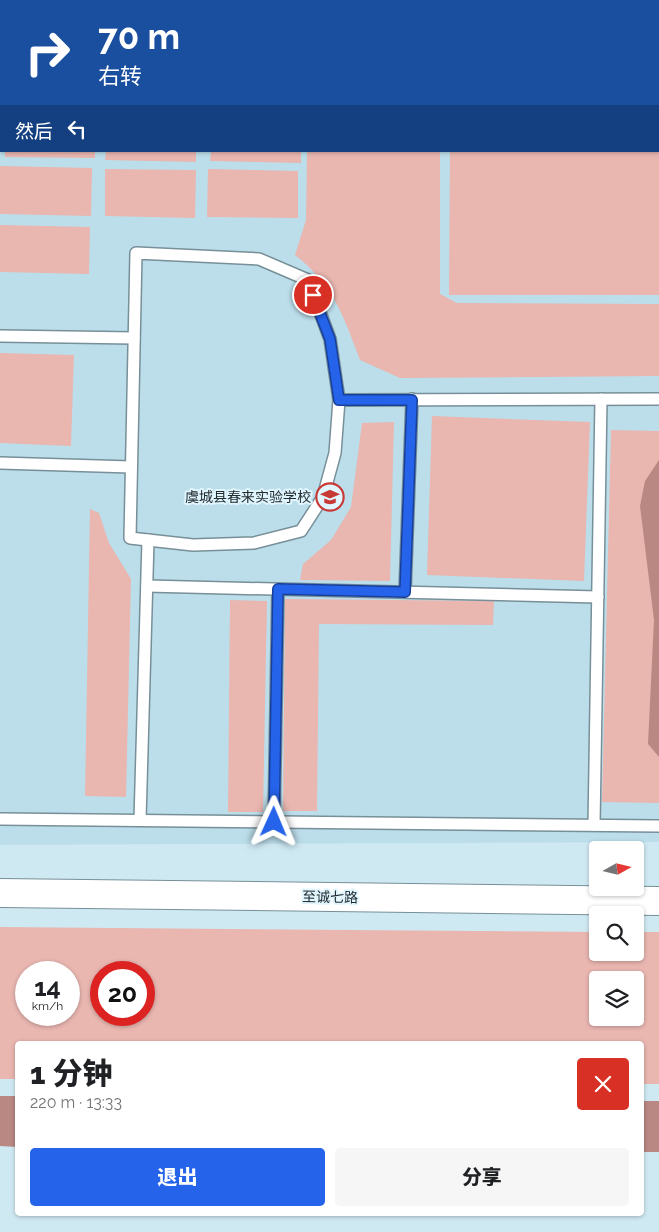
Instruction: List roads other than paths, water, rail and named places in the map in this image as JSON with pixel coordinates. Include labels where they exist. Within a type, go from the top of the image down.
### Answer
[{"type":"main road","name":"至诚七路","points":[[0,893],[659,901]]},
{"type":"lane","points":[[136,253],[259,259],[308,280],[330,339],[339,400],[335,453],[323,497],[301,531],[254,543],[193,545],[130,538],[136,253]]},
{"type":"lane","points":[[0,336],[134,338]]},
{"type":"lane","points":[[594,825],[602,399]]},
{"type":"lane","points":[[339,400],[659,399]]},
{"type":"lane","points":[[405,592],[412,400]]},
{"type":"lane","points":[[0,463],[131,467]]},
{"type":"lane","points":[[140,820],[148,540]]},
{"type":"lane","points":[[147,586],[598,596]]},
{"type":"lane","points":[[274,822],[278,589]]},
{"type":"lane","points":[[0,819],[659,826]]},
{"type":"place","name":"虞城县春来实验学校","points":[[330,497]]}]
